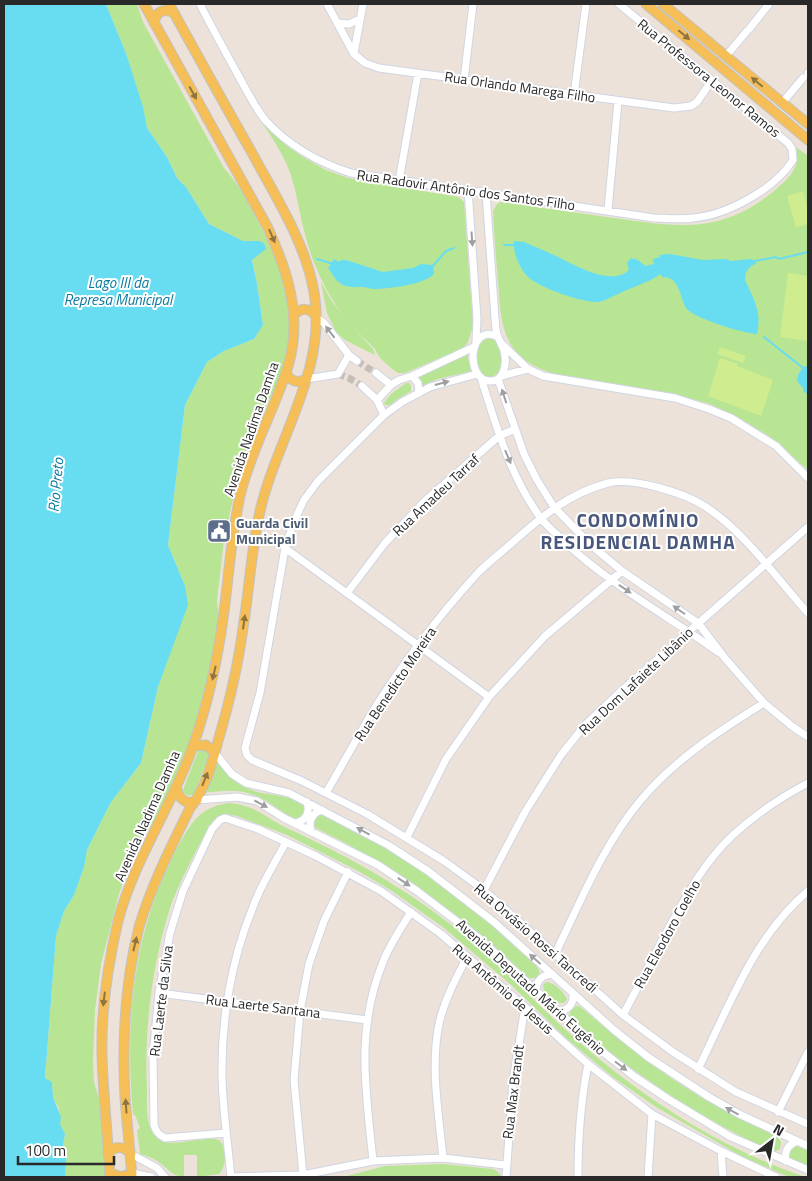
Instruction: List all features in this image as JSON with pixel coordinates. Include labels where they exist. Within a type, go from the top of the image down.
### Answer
[{"type":"main road","name":"Avenida Nadima Damha","points":[[110,1175],[102,1052],[103,1008],[111,956],[119,920],[134,874],[148,843],[177,789],[194,746],[206,706],[218,655],[235,526],[242,491],[252,458],[286,372],[293,342],[294,316],[287,278],[268,228],[144,4]]},
{"type":"main road","points":[[110,1175],[121,1177],[132,1175],[125,1096],[124,1044],[125,1014],[132,962],[140,927],[155,882],[190,808],[197,800],[215,753],[227,712],[238,663],[261,508],[274,463],[292,422],[306,379],[311,358],[316,317],[315,300],[309,273],[289,220],[169,4]]},
{"type":"main road","points":[[646,4],[808,140]]},
{"type":"main road","points":[[661,16],[664,15],[667,7],[808,124]]},
{"type":"main road","points":[[154,23],[155,17],[162,11],[170,11],[175,14]]},
{"type":"main road","points":[[294,316],[299,310],[305,309],[313,312],[316,317]]},
{"type":"main road","points":[[286,372],[289,378],[295,381],[301,382],[306,379]]},
{"type":"main road","points":[[194,746],[206,745],[215,753]]},
{"type":"main road","points":[[177,789],[178,795],[184,801],[191,802],[197,800]]},
{"type":"main road","points":[[108,1154],[113,1149],[120,1147],[131,1154]]},
{"type":"street","name":"Rua Radovir Antônio dos Santos Filho","points":[[200,4],[256,108],[266,120],[282,136],[309,154],[339,169],[364,176],[654,218],[675,219],[694,218],[747,200],[773,182],[790,164],[794,155]]},
{"type":"street","points":[[327,4],[354,54]]},
{"type":"street","points":[[354,54],[362,4]]},
{"type":"street","points":[[464,80],[473,4]]},
{"type":"street","points":[[574,95],[586,4]]},
{"type":"street","name":"Rua Professora Leonor Ramos","points":[[619,4],[788,142],[794,155]]},
{"type":"street","points":[[726,56],[769,4]]},
{"type":"street","points":[[337,23],[349,24],[360,19]]},
{"type":"street","name":"Rua Orlando Marega Filho","points":[[354,54],[366,63],[380,68],[674,108],[691,106],[697,102],[712,80]]},
{"type":"street","points":[[399,181],[418,73]]},
{"type":"street","points":[[782,103],[806,75]]},
{"type":"street","points":[[608,210],[618,101]]},
{"type":"street","points":[[468,190],[477,318],[474,366],[499,436],[522,486],[540,518],[579,554],[610,579],[724,657]]},
{"type":"street","points":[[486,193],[498,337],[502,344],[528,369],[542,376],[675,398],[709,409],[731,418],[776,446],[808,478]]},
{"type":"street","points":[[316,317],[349,355],[357,361]]},
{"type":"street","points":[[377,400],[391,385],[399,380],[412,376],[475,345],[478,339],[488,334],[498,337]]},
{"type":"street","points":[[502,344],[506,361],[500,377],[515,429],[524,454],[554,507],[591,546],[622,571],[698,623],[724,657],[764,703],[808,737]]},
{"type":"street","points":[[306,379],[338,374],[349,355]]},
{"type":"street","points":[[489,698],[285,548],[304,500],[318,481],[384,415],[402,402],[430,387],[479,376],[487,381],[528,369]]},
{"type":"street","points":[[376,373],[391,385]]},
{"type":"street","points":[[412,376],[418,384],[419,393]]},
{"type":"street","points":[[362,386],[377,400],[384,415]]},
{"type":"street","name":"Rua Amadeu Tarraf","points":[[347,593],[385,543],[425,501],[499,436],[515,429]]},
{"type":"street","name":"Rua Benedicto Moreira","points":[[326,793],[372,714],[418,645],[477,574],[554,507],[584,491],[611,482],[636,484],[662,488],[686,496],[705,506],[736,532],[808,613]]},
{"type":"street","name":"Rua Dom Lafaiete Libânio","points":[[484,890],[525,812],[561,755],[585,725],[688,631],[808,527]]},
{"type":"street","name":"Rua Orvásio Rossi Tancredi","points":[[285,548],[260,693],[245,748],[249,758],[326,793],[407,837],[484,890],[623,1015],[673,1052],[736,1092],[808,1124]]},
{"type":"street","points":[[407,837],[446,758],[489,698],[546,636],[610,579],[622,571]]},
{"type":"street","points":[[555,954],[610,846],[639,802],[671,769],[692,751],[764,703]]},
{"type":"street","name":"Avenida Deputado Mário Eugênio","points":[[215,753],[232,774],[246,783],[283,791],[307,802],[388,845],[428,871],[494,922],[627,1041],[679,1078],[739,1114],[808,1146]]},
{"type":"street","name":"Rua Eleodoro Coelho","points":[[623,1015],[690,889],[708,864],[732,836],[756,816],[778,800],[808,784]]},
{"type":"street","name":"Avenida Deputado Mário Eugênio","points":[[197,800],[225,796],[257,801],[296,824],[378,865],[417,891],[480,939],[599,1049],[660,1093],[731,1137],[808,1170]]},
{"type":"street","points":[[296,824],[303,821],[307,815],[309,809],[307,802]]},
{"type":"street","points":[[311,830],[309,823],[312,816],[322,810]]},
{"type":"street","name":"Rua Antômio de Jesus","points":[[220,820],[230,818],[286,842],[348,872],[381,891],[411,912],[466,957],[588,1064],[652,1114],[721,1152],[776,1177]]},
{"type":"street","name":"Rua Laerte da Silva","points":[[220,820],[212,829],[183,891],[170,933],[159,993],[153,1056],[154,1125],[158,1133],[165,1138],[226,1134]]},
{"type":"street","points":[[286,842],[253,905],[239,945],[228,1002],[223,1039],[222,1079],[231,1177],[303,1175],[373,1162],[443,1158],[506,1165]]},
{"type":"street","points":[[303,1175],[294,1080],[300,1011],[309,964],[324,921],[348,872]]},
{"type":"street","points":[[698,1068],[760,947],[777,922],[808,891]]},
{"type":"street","points":[[373,1162],[364,1072],[364,1042],[367,1020],[383,963],[411,912]]},
{"type":"street","points":[[443,1158],[436,1058],[439,1024],[449,994],[466,957]]},
{"type":"street","points":[[536,991],[540,979],[545,975],[552,974]]},
{"type":"street","name":"Rua Laerte Santana","points":[[159,993],[367,1020]]},
{"type":"street","points":[[558,1011],[570,1007],[573,994]]},
{"type":"street","name":"Rua Max Brandt","points":[[506,1177],[513,1081],[525,1007]]},
{"type":"street","points":[[778,1112],[808,1052]]},
{"type":"street","points":[[578,1177],[581,1099],[588,1064]]},
{"type":"street","points":[[648,1177],[652,1114]]},
{"type":"street","points":[[775,1156],[781,1153],[784,1148],[785,1136]]},
{"type":"street","points":[[786,1161],[788,1148],[797,1141]]},
{"type":"street","points":[[721,1152],[723,1177]]},
{"type":"street","points":[[131,1154],[157,1168],[165,1177]]},
{"type":"street","points":[[132,1175],[151,1177]]},
{"type":"green space","points":[[106,4],[137,4],[143,22],[224,168],[238,185],[248,203],[271,249],[284,283],[290,319],[290,337],[287,355],[264,412],[260,432],[252,448],[247,449],[235,490],[224,540],[217,601],[219,617],[213,663],[203,704],[190,745],[175,781],[154,824],[142,838],[131,861],[119,894],[101,964],[95,1010],[93,1062],[94,1082],[100,1102],[106,1177],[65,1177],[67,1150],[63,1146],[65,1134],[59,1124],[59,1109],[53,1097],[52,1083],[45,1079],[56,936],[64,911],[74,895],[84,867],[87,850],[111,802],[141,763],[158,687],[167,660],[185,586],[168,545],[185,405],[207,362],[224,351],[254,339],[263,325],[252,259],[258,254],[259,241],[243,241],[209,224],[186,187],[177,178],[167,157],[147,128],[127,56]]},
{"type":"green space","points":[[260,120],[286,145],[326,170],[348,178],[458,197],[464,202],[473,326],[468,342],[463,348],[405,373],[398,373],[380,358],[374,348],[353,328],[373,349],[375,355],[345,340],[336,332],[327,313],[321,282],[331,300],[344,317],[331,298],[316,267],[308,245],[289,170],[276,144]]},
{"type":"green space","points":[[796,147],[808,156],[808,470],[769,436],[736,416],[710,404],[675,394],[555,374],[538,368],[525,360],[508,340],[501,313],[495,246],[493,211],[497,204],[501,202],[674,225],[714,222],[734,216],[753,206],[774,191],[789,177],[795,167],[797,161]]},
{"type":"green space","points":[[803,191],[808,209],[808,224],[796,227],[787,196]]},
{"type":"green space","points":[[788,273],[808,276],[808,341],[780,337]]},
{"type":"green space","points":[[491,338],[500,349],[501,363],[498,373],[491,378],[485,376],[480,371],[476,358],[480,345],[484,340]]},
{"type":"green space","points":[[720,347],[746,356],[743,363],[717,354]]},
{"type":"green space","points":[[468,352],[471,371],[438,379],[421,386],[417,378]]},
{"type":"green space","points":[[720,358],[773,380],[761,416],[708,396]]},
{"type":"green space","points":[[406,383],[409,383],[411,386],[411,391],[391,405],[385,405],[384,403],[391,394]]},
{"type":"green space","points":[[201,749],[209,752],[210,755],[194,794],[187,795],[183,790],[198,751]]},
{"type":"green space","points":[[217,760],[239,784],[256,791],[299,802],[305,807],[306,814],[299,819],[294,818],[260,797],[244,792],[204,793]]},
{"type":"green space","points":[[229,803],[256,811],[390,882],[447,921],[479,948],[601,1061],[628,1082],[713,1137],[743,1152],[805,1177],[789,1177],[741,1156],[656,1107],[614,1078],[567,1039],[510,984],[444,928],[392,891],[360,872],[287,835],[237,816],[226,814],[214,820],[209,826],[184,875],[164,927],[151,996],[146,1066],[147,1114],[150,1127],[156,1137],[169,1143],[204,1139],[219,1140],[225,1152],[225,1162],[219,1174],[197,1177],[197,1155],[184,1155],[184,1177],[173,1174],[155,1160],[140,1154],[137,1130],[140,1128],[135,1115],[133,1115],[130,1048],[131,1014],[140,949],[160,885],[189,827],[201,814],[209,809]]},
{"type":"green space","points":[[319,814],[360,834],[433,878],[478,913],[528,957],[537,966],[540,975],[537,978],[529,978],[480,934],[428,894],[374,859],[316,828],[313,824],[315,816]]},
{"type":"green space","points":[[546,982],[555,986],[566,996],[567,999],[564,1003],[558,1003],[544,991],[543,985]]},
{"type":"green space","points":[[579,1006],[645,1060],[677,1082],[707,1101],[778,1137],[781,1142],[780,1149],[773,1152],[745,1139],[668,1094],[643,1077],[572,1020],[571,1010]]},
{"type":"green space","points":[[796,1146],[808,1150],[808,1166],[793,1160],[789,1156],[789,1151]]},
{"type":"green space","points":[[443,1164],[493,1169],[502,1177],[343,1177],[385,1166]]},
{"type":"water","name":"Lago III da Represa Municipal","points":[[4,4],[106,4],[127,56],[143,107],[147,128],[167,157],[177,178],[186,187],[209,224],[243,241],[259,241],[264,243],[266,249],[252,260],[263,325],[254,339],[224,351],[207,362],[185,405],[168,545],[185,586],[188,605],[158,687],[141,763],[111,802],[87,850],[84,867],[74,895],[64,911],[56,936],[45,1078],[52,1082],[53,1097],[61,1117],[60,1124],[65,1134],[63,1146],[67,1150],[65,1177],[4,1177]]},
{"type":"water","points":[[514,241],[524,242],[593,273],[613,276],[621,275],[629,270],[627,263],[631,258],[638,260],[645,266],[654,264],[653,259],[660,257],[660,255],[670,254],[703,260],[726,259],[731,261],[751,259],[756,264],[748,270],[745,280],[758,312],[757,334],[720,325],[690,312],[686,308],[676,283],[662,277],[661,274],[600,302],[591,302],[561,294],[540,285],[527,276],[517,259]]},
{"type":"water","points":[[334,259],[339,262],[346,260],[383,272],[413,268],[421,264],[433,265],[434,274],[423,281],[397,287],[374,289],[351,287],[338,282],[328,268]]},
{"type":"water","points":[[808,366],[807,394],[797,381],[803,367]]},
{"type":"waterway","points":[[504,245],[515,245]]},
{"type":"waterway","points":[[432,267],[446,251],[454,248]]},
{"type":"waterway","points":[[755,261],[776,257],[779,259],[808,252]]},
{"type":"waterway","points":[[317,259],[333,264]]},
{"type":"waterway","points":[[764,337],[803,368]]},
{"type":"tunnel","points":[[357,361],[376,373]]},
{"type":"tunnel","points":[[338,374],[362,386]]},
{"type":"place","name":"Guarda Civil Municipal","points":[[219,531]]},
{"type":"district","name":"CONDOMÍNIO RESIDENCIAL DAMHA","points":[[638,531]]},
{"type":"water label","name":"Rio Preto","points":[[56,485]]}]
